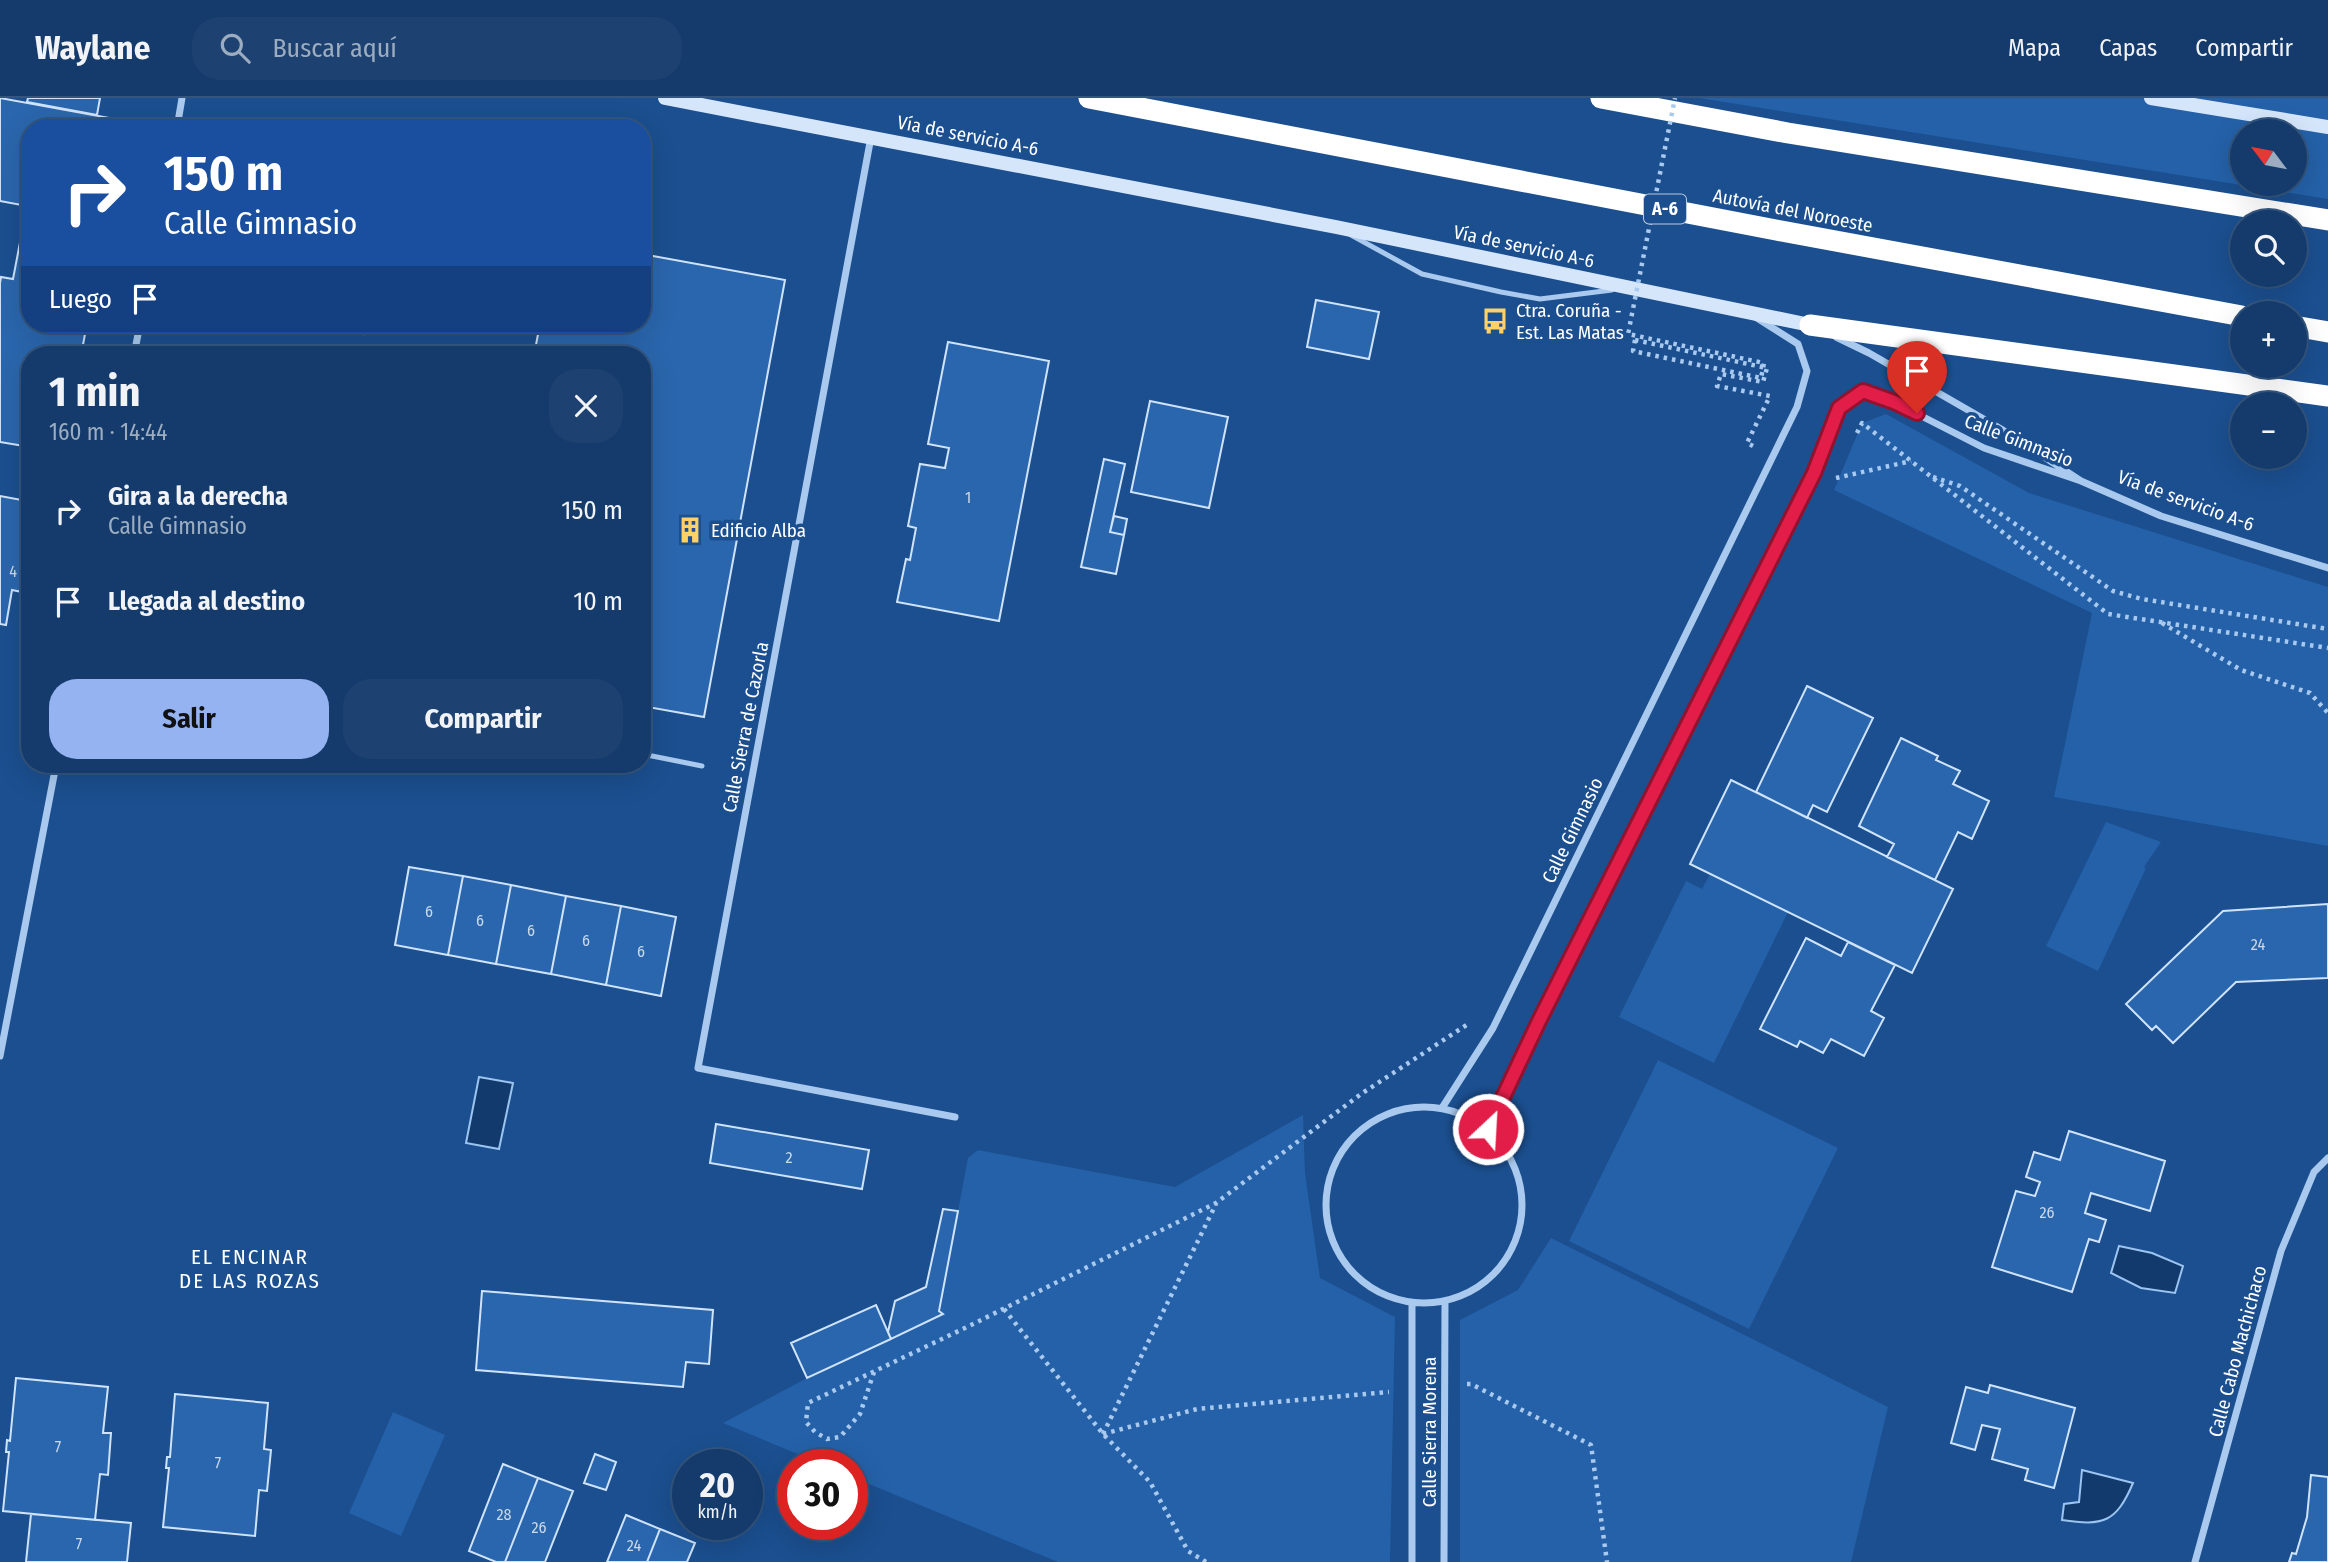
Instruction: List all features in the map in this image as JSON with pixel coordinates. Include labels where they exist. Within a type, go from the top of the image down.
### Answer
[{"type":"highway","name":"Autovía del Noroeste","points":[[1089,98],[2230,314]]},
{"type":"highway","points":[[1601,98],[1788,134],[2328,220]]},
{"type":"highway","points":[[1810,325],[2328,396]]},
{"type":"highway","points":[[2307,328],[2328,332]]},
{"type":"street","points":[[178,119],[182,98]]},
{"type":"street","name":"Vía de servicio A-6","points":[[665,98],[1336,227],[1810,325],[1881,360],[2001,429],[2081,481],[2161,516],[2328,569]]},
{"type":"street","points":[[2151,98],[2328,127]]},
{"type":"street","name":"Calle Sierra de Cazorla","points":[[871,136],[698,1068],[955,1117]]},
{"type":"street","name":"Calle Gimnasio","points":[[1442,1108],[1493,1028],[1797,407],[1807,371],[1798,344],[1751,314]]},
{"type":"street","name":"Calle Gimnasio","points":[[1488,1129],[1532,1033],[1814,473],[1839,408],[1863,391],[1894,402],[1984,448],[2081,481]]},
{"type":"street","points":[[0,1056],[54,773]]},
{"type":"street","points":[[1411,1107],[1442,1108],[1466,1115],[1488,1129],[1508,1153],[1520,1181],[1522,1213],[1515,1243],[1499,1270],[1475,1290],[1445,1302],[1412,1303],[1381,1295],[1355,1277],[1336,1252],[1326,1222],[1326,1190],[1336,1160],[1355,1134],[1380,1116],[1411,1107]]},
{"type":"street","name":"Calle Cabo Machichaco","points":[[2195,1562],[2281,1251],[2314,1172],[2328,1158]]},
{"type":"street","name":"Calle Sierra Morena","points":[[1444,1562],[1445,1302]]},
{"type":"street","name":"Calle Sierra Morena","points":[[1412,1303],[1412,1562]]},
{"type":"lane","points":[[1336,227],[1422,274],[1501,292],[1540,299],[1630,288]]},
{"type":"lane","points":[[651,756],[702,766]]},
{"type":"path","points":[[1675,98],[1628,334],[1764,363],[1762,371],[1761,378],[1633,351],[1635,340],[1740,362],[1754,365],[1767,368],[1759,393]]},
{"type":"path","points":[[1721,374],[1763,382]]},
{"type":"path","points":[[1856,434],[1862,423],[2108,614],[2328,648]]},
{"type":"path","points":[[1843,468],[1838,479],[1911,461]]},
{"type":"path","points":[[1930,475],[1960,486],[2113,590],[2142,599],[2328,629]]},
{"type":"path","points":[[2158,620],[2241,670],[2310,693],[2328,713]]},
{"type":"path","points":[[874,1372],[860,1414],[841,1437],[827,1440],[814,1432],[806,1422],[808,1403],[1216,1203],[1361,1094],[1469,1023],[1493,1028]]},
{"type":"path","points":[[1103,1434],[1216,1203]]},
{"type":"path","points":[[1004,1309],[1103,1434],[1150,1482],[1188,1551],[1206,1562]]},
{"type":"path","points":[[1445,1386],[1471,1384],[1591,1445],[1607,1562]]},
{"type":"path","points":[[1103,1434],[1198,1409],[1412,1390]]},
{"type":"shaded area","points":[[1699,98],[2328,98],[2328,199],[2307,196],[2307,119],[2230,119],[2230,183]]},
{"type":"shaded area","points":[[1886,414],[2029,493],[2328,587],[2328,846],[2054,797],[2092,613],[1834,490],[1862,423]]},
{"type":"shaded area","points":[[2106,822],[2161,842],[2144,867],[2146,868],[2098,971],[2046,946]]},
{"type":"shaded area","points":[[1710,874],[1788,912],[1714,1063],[1619,1017],[1686,881],[1702,889]]},
{"type":"shaded area","points":[[1658,1060],[1838,1148],[1749,1329],[1569,1241]]},
{"type":"shaded area","points":[[479,1077],[513,1083],[499,1149],[466,1143]]},
{"type":"shaded area","points":[[1303,1115],[1305,1173],[1320,1278],[1395,1317],[1390,1562],[1058,1562],[868,1484],[868,1449],[786,1449],[723,1423],[807,1378],[942,1314],[939,1311],[968,1158],[978,1150],[1175,1187]]},
{"type":"shaded area","points":[[1551,1238],[1888,1407],[1851,1562],[1460,1562],[1460,1320],[1518,1290]]},
{"type":"shaded area","points":[[2119,1246],[2152,1253],[2183,1266],[2175,1293],[2141,1288],[2111,1273]]},
{"type":"shaded area","points":[[393,1412],[445,1435],[401,1536],[349,1513]]},
{"type":"shaded area","points":[[2082,1470],[2133,1483],[2114,1514],[2106,1519],[2088,1522],[2062,1520],[2064,1504],[2079,1502]]},
{"type":"building","points":[[0,98],[115,119],[21,119],[21,205],[0,201]]},
{"type":"building","points":[[28,98],[100,98],[97,115],[27,102]]},
{"type":"building","points":[[21,237],[21,333],[85,333],[83,346],[21,346],[21,446],[0,442],[0,283],[1,277],[13,279]]},
{"type":"building","name":"Edificio Alba","points":[[651,256],[785,280],[704,717],[651,708],[651,346],[536,346],[538,333],[651,333]]},
{"type":"building","points":[[1316,300],[1379,312],[1369,359],[1307,347]]},
{"type":"building","points":[[948,342],[1049,361],[999,621],[897,602],[906,559],[910,560],[916,528],[908,526],[920,464],[945,468],[949,448],[928,444]]},
{"type":"building","points":[[1150,401],[1228,417],[1209,508],[1131,492]]},
{"type":"building","points":[[1104,459],[1125,464],[1110,532],[1124,535],[1116,574],[1081,567]]},
{"type":"building","points":[[0,496],[21,500],[21,592],[12,590],[6,625],[0,624]]},
{"type":"building","points":[[1114,516],[1127,519],[1124,535],[1110,532]]},
{"type":"building","points":[[1807,686],[1873,718],[1827,812],[1813,805],[1807,818],[1756,792]]},
{"type":"building","points":[[1901,738],[1938,756],[1936,760],[1960,771],[1953,784],[1989,801],[1972,839],[1958,832],[1935,880],[1887,857],[1894,844],[1859,826]]},
{"type":"building","points":[[1731,780],[1953,889],[1912,973],[1690,864]]},
{"type":"building","points":[[409,867],[463,876],[448,955],[395,945]]},
{"type":"building","points":[[463,876],[511,885],[496,964],[448,955]]},
{"type":"building","points":[[511,885],[566,896],[551,974],[496,964]]},
{"type":"building","points":[[566,896],[621,906],[606,985],[551,974]]},
{"type":"building","points":[[2328,904],[2328,978],[2236,982],[2173,1043],[2156,1026],[2152,1030],[2126,1004],[2223,911]]},
{"type":"building","points":[[621,906],[676,917],[661,996],[606,985]]},
{"type":"building","points":[[1806,938],[1841,956],[1848,942],[1895,965],[1871,1011],[1884,1018],[1864,1056],[1831,1039],[1823,1053],[1800,1041],[1797,1047],[1760,1029]]},
{"type":"building","points":[[716,1124],[869,1150],[862,1189],[710,1163]]},
{"type":"building","points":[[2069,1131],[2165,1161],[2150,1211],[2091,1193],[2085,1213],[2106,1220],[2099,1242],[2089,1239],[2072,1292],[1992,1267],[2016,1191],[2035,1196],[2040,1182],[2026,1177],[2034,1152],[2060,1160]]},
{"type":"building","points":[[943,1209],[958,1211],[939,1311],[943,1314],[891,1339],[888,1332],[895,1301],[926,1287]]},
{"type":"building","points":[[482,1291],[713,1310],[709,1364],[686,1362],[683,1387],[476,1370]]},
{"type":"building","points":[[876,1305],[891,1339],[807,1378],[791,1343]]},
{"type":"building","points":[[16,1378],[108,1387],[103,1433],[111,1433],[108,1475],[100,1474],[95,1520],[3,1511],[9,1452],[6,1452],[7,1440],[10,1441]]},
{"type":"building","points":[[1990,1385],[2075,1408],[2054,1488],[2025,1480],[2028,1469],[1992,1459],[2000,1429],[1982,1425],[1975,1450],[1951,1443],[1966,1387],[1988,1393]]},
{"type":"building","points":[[175,1394],[268,1403],[264,1449],[271,1450],[267,1491],[259,1490],[255,1536],[163,1527],[169,1468],[166,1468],[167,1457],[170,1457]]},
{"type":"building","points":[[595,1454],[616,1462],[606,1490],[584,1483]]},
{"type":"building","points":[[503,1464],[538,1478],[505,1562],[496,1562],[469,1551]]},
{"type":"building","points":[[2311,1475],[2328,1477],[2328,1562],[2289,1562],[2292,1553],[2296,1554],[2307,1517]]},
{"type":"building","points":[[538,1478],[573,1491],[545,1562],[505,1562]]},
{"type":"building","points":[[31,1514],[131,1523],[127,1562],[26,1562]]},
{"type":"building","points":[[626,1515],[660,1529],[647,1562],[607,1562]]},
{"type":"building","points":[[660,1529],[672,1534],[672,1540],[695,1543],[687,1562],[647,1562]]},
{"type":"place","name":"Ctra. Coruña - Est. Las Matas","points":[[1495,321]]},
{"type":"place","name":"Edificio Alba","points":[[690,530]]},
{"type":"district","name":"EL ENCINAR DE LAS ROZAS","points":[[250,1269]]},
{"type":"route","points":[[1488,1129],[1516,1066],[1814,473],[1839,408],[1863,391],[1917,413]]}]
